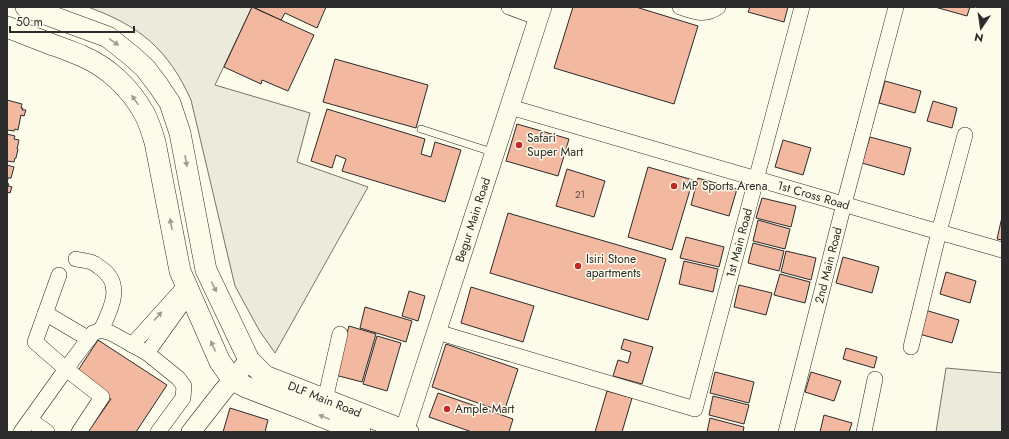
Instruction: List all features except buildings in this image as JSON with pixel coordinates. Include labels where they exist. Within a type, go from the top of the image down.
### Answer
[{"type":"main road","name":"DLF Main Road","points":[[26,7],[108,38],[134,57],[145,68],[170,103],[180,133],[206,270],[250,360],[265,376],[406,432]]},
{"type":"main road","points":[[7,27],[83,56],[107,70],[118,79],[136,101],[144,114],[155,142],[180,271],[220,362],[233,380],[246,387],[360,432]]},
{"type":"main road","points":[[155,142],[180,133]]},
{"type":"street","points":[[509,7],[540,12]]},
{"type":"street","points":[[680,7],[697,13],[706,13],[713,11],[718,7]]},
{"type":"street","name":"1st Main Road","points":[[437,332],[695,409],[802,7]]},
{"type":"street","name":"2nd Main Road","points":[[786,432],[896,7]]},
{"type":"street","name":"Begur Main Road","points":[[406,432],[540,12]]},
{"type":"street","name":"1st Cross Road","points":[[510,107],[1002,250]]},
{"type":"street","points":[[911,347],[939,232],[965,135]]},
{"type":"street","points":[[76,259],[92,262],[105,270],[112,278],[114,292],[111,308],[101,330]]},
{"type":"street","points":[[59,275],[35,342],[102,397],[79,432]]},
{"type":"street","points":[[132,345],[188,289]]},
{"type":"street","points":[[147,353],[188,289]]},
{"type":"street","points":[[45,313],[89,339]]},
{"type":"street","points":[[20,432],[93,333],[101,330],[111,332],[147,353],[178,378],[184,386],[183,398],[158,432]]},
{"type":"street","points":[[324,400],[340,334]]},
{"type":"street","points":[[192,432],[250,360]]},
{"type":"street","points":[[864,432],[875,379]]},
{"type":"street","points":[[30,420],[48,432]]},
{"type":"lane","points":[[421,129],[495,153]]},
{"type":"shaded area","points":[[88,7],[252,7],[215,85],[310,113],[297,162],[368,187],[275,353],[259,330],[235,286],[191,100],[182,82],[162,53],[137,31],[123,22]]},
{"type":"shaded area","points":[[946,368],[1002,373],[1002,432],[936,432]]},
{"type":"place","name":"Safari Super Mart","points":[[519,145]]},
{"type":"place","name":"MP Sports Arena","points":[[674,186]]},
{"type":"place","name":"Isiri Stone apartments","points":[[578,266]]},
{"type":"place","name":"Ample Mart","points":[[447,409]]}]
